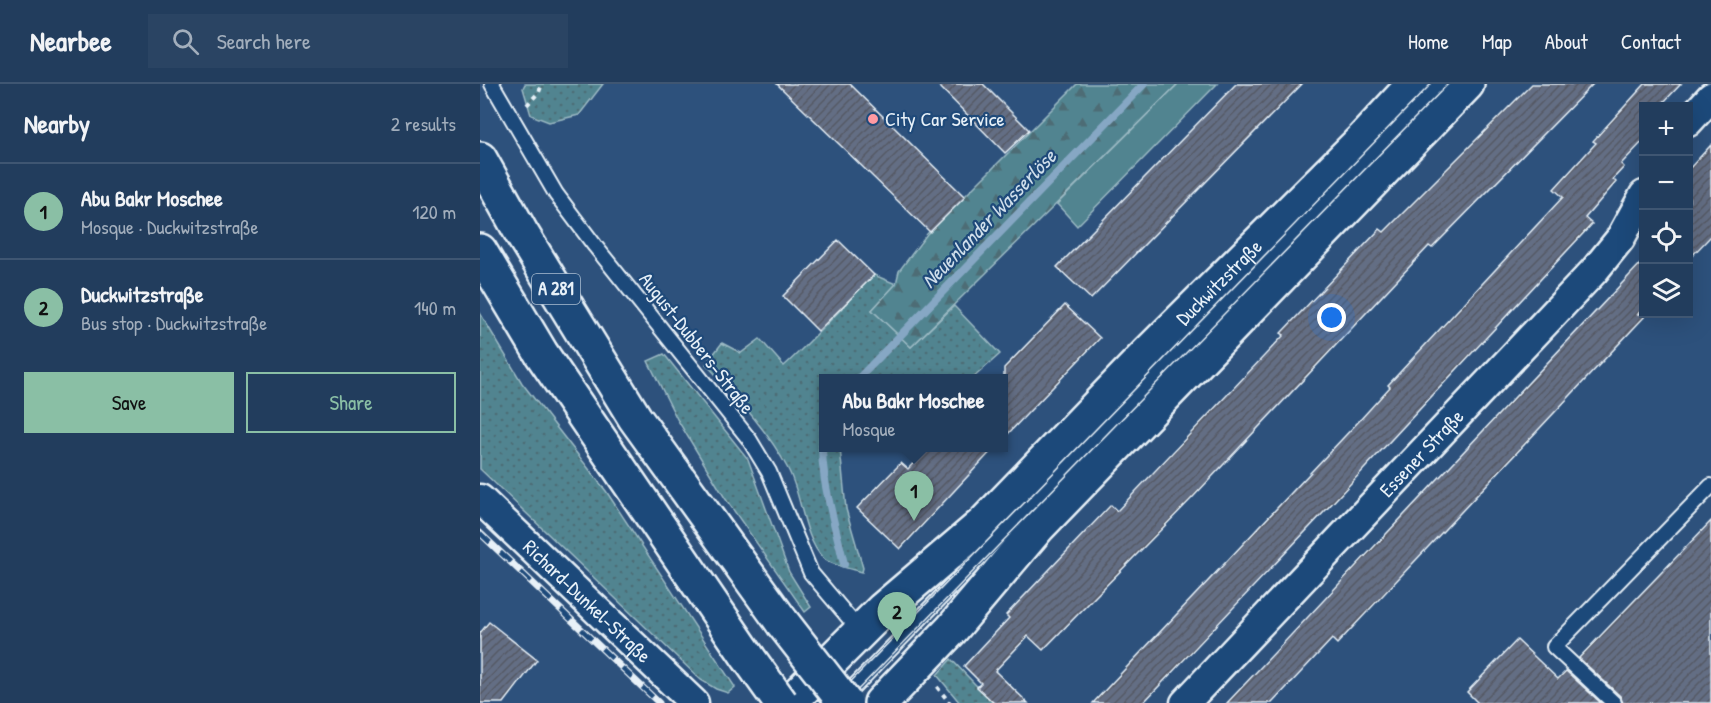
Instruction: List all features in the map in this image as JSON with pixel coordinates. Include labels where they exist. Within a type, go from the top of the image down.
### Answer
[{"type":"main road","name":"Duckwitzstraße","points":[[789,703],[860,631],[984,523],[1148,353],[1362,140],[1413,84]]},
{"type":"main road","name":"Duckwitzstraße","points":[[881,703],[952,629],[1038,527],[1467,84]]},
{"type":"main road","name":"A 281","points":[[480,159],[522,234],[635,418],[782,622],[845,703]]},
{"type":"main road","name":"A 281","points":[[480,251],[541,353],[781,703]]},
{"type":"street","points":[[1693,117],[1711,97]]},
{"type":"street","name":"Essener Straße","points":[[1185,703],[1594,271],[1620,239],[1639,204]]},
{"type":"street","name":"Richard-Dunkel-Straße","points":[[480,499],[694,703]]},
{"type":"lane","name":"August-Dubbers-Straße","points":[[492,84],[556,194],[595,246],[686,348],[749,440],[769,472],[812,573],[860,631]]},
{"type":"lane","points":[[838,703],[1439,84]]},
{"type":"lane","points":[[1614,703],[1554,647],[1711,486]]},
{"type":"green space","points":[[525,84],[603,84],[579,115],[549,122],[531,115],[523,88]]},
{"type":"green space","points":[[1077,84],[1178,84],[911,347],[872,310],[896,284],[899,271],[927,234]]},
{"type":"green space","points":[[1178,84],[1217,84],[1077,226],[1057,204]]},
{"type":"green space","points":[[874,275],[896,284],[872,310],[911,347],[954,306],[1000,354],[978,374],[819,374],[819,452],[840,452],[846,509],[863,568],[862,572],[830,563],[816,549],[793,479],[780,454],[750,414],[706,364],[722,343],[741,353],[760,339],[784,366]]},
{"type":"green space","points":[[480,313],[522,383],[606,491],[735,687],[728,693],[701,680],[480,469]]},
{"type":"green space","points":[[664,354],[748,459],[789,572],[811,607],[805,612],[725,498],[677,419],[648,361]]},
{"type":"green space","points":[[951,659],[993,703],[960,703],[937,675]]},
{"type":"building","points":[[777,84],[850,84],[965,197],[930,232]]},
{"type":"building","points":[[937,84],[983,84],[1029,130],[1005,153]]},
{"type":"building","points":[[1236,84],[1302,84],[1091,299],[1057,267]]},
{"type":"building","points":[[1532,84],[1593,84],[1432,248],[1429,246],[1193,497],[1043,650],[1028,636],[995,671],[1028,703],[994,703],[977,687],[981,683],[964,666],[1009,618],[1006,615],[1111,505],[1117,511],[1284,335],[1281,333],[1380,229],[1384,232]]},
{"type":"building","points":[[1645,84],[1681,84],[1664,102],[1639,102],[1639,145],[1621,164],[1624,167],[1613,179],[1616,182],[1585,218],[1592,224],[1143,703],[1093,703],[1360,420],[1390,387],[1388,385],[1563,197],[1554,189],[1596,143],[1593,141]]},
{"type":"building","points":[[1711,145],[1711,236],[1693,255],[1693,210],[1693,165]]},
{"type":"building","points":[[838,240],[874,275],[818,331],[783,296]]},
{"type":"building","points":[[1639,265],[1638,314],[1639,318],[1643,318],[1337,644],[1332,639],[1272,703],[1227,703]]},
{"type":"building","points":[[1065,305],[1100,338],[1008,434],[1008,374],[1004,374],[1004,368]]},
{"type":"building","points":[[923,452],[990,452],[900,549],[857,508],[901,463],[908,469]]},
{"type":"building","points":[[1711,521],[1711,703],[1623,703],[1620,696],[1579,658]]},
{"type":"building","points":[[489,622],[537,660],[504,703],[480,703],[480,633]]},
{"type":"building","points":[[1517,640],[1558,679],[1566,671],[1601,703],[1478,703],[1467,692]]},
{"type":"waterway","name":"Neuenlander Wasserlöse","points":[[863,374],[1144,84]]},
{"type":"waterway","name":"Neuenlander Wasserlöse","points":[[822,452],[831,511],[844,564]]},
{"type":"tram line","points":[[830,703],[1431,84]]},
{"type":"tram line","points":[[845,703],[1448,84]]},
{"type":"railway","points":[[480,533],[659,703]]},
{"type":"place","name":"City Car Service","points":[[873,119]]},
{"type":"place","name":"Abu Bakr Moschee","points":[[914,521]]},
{"type":"place","name":"Duckwitzstraße","points":[[897,642]]}]
